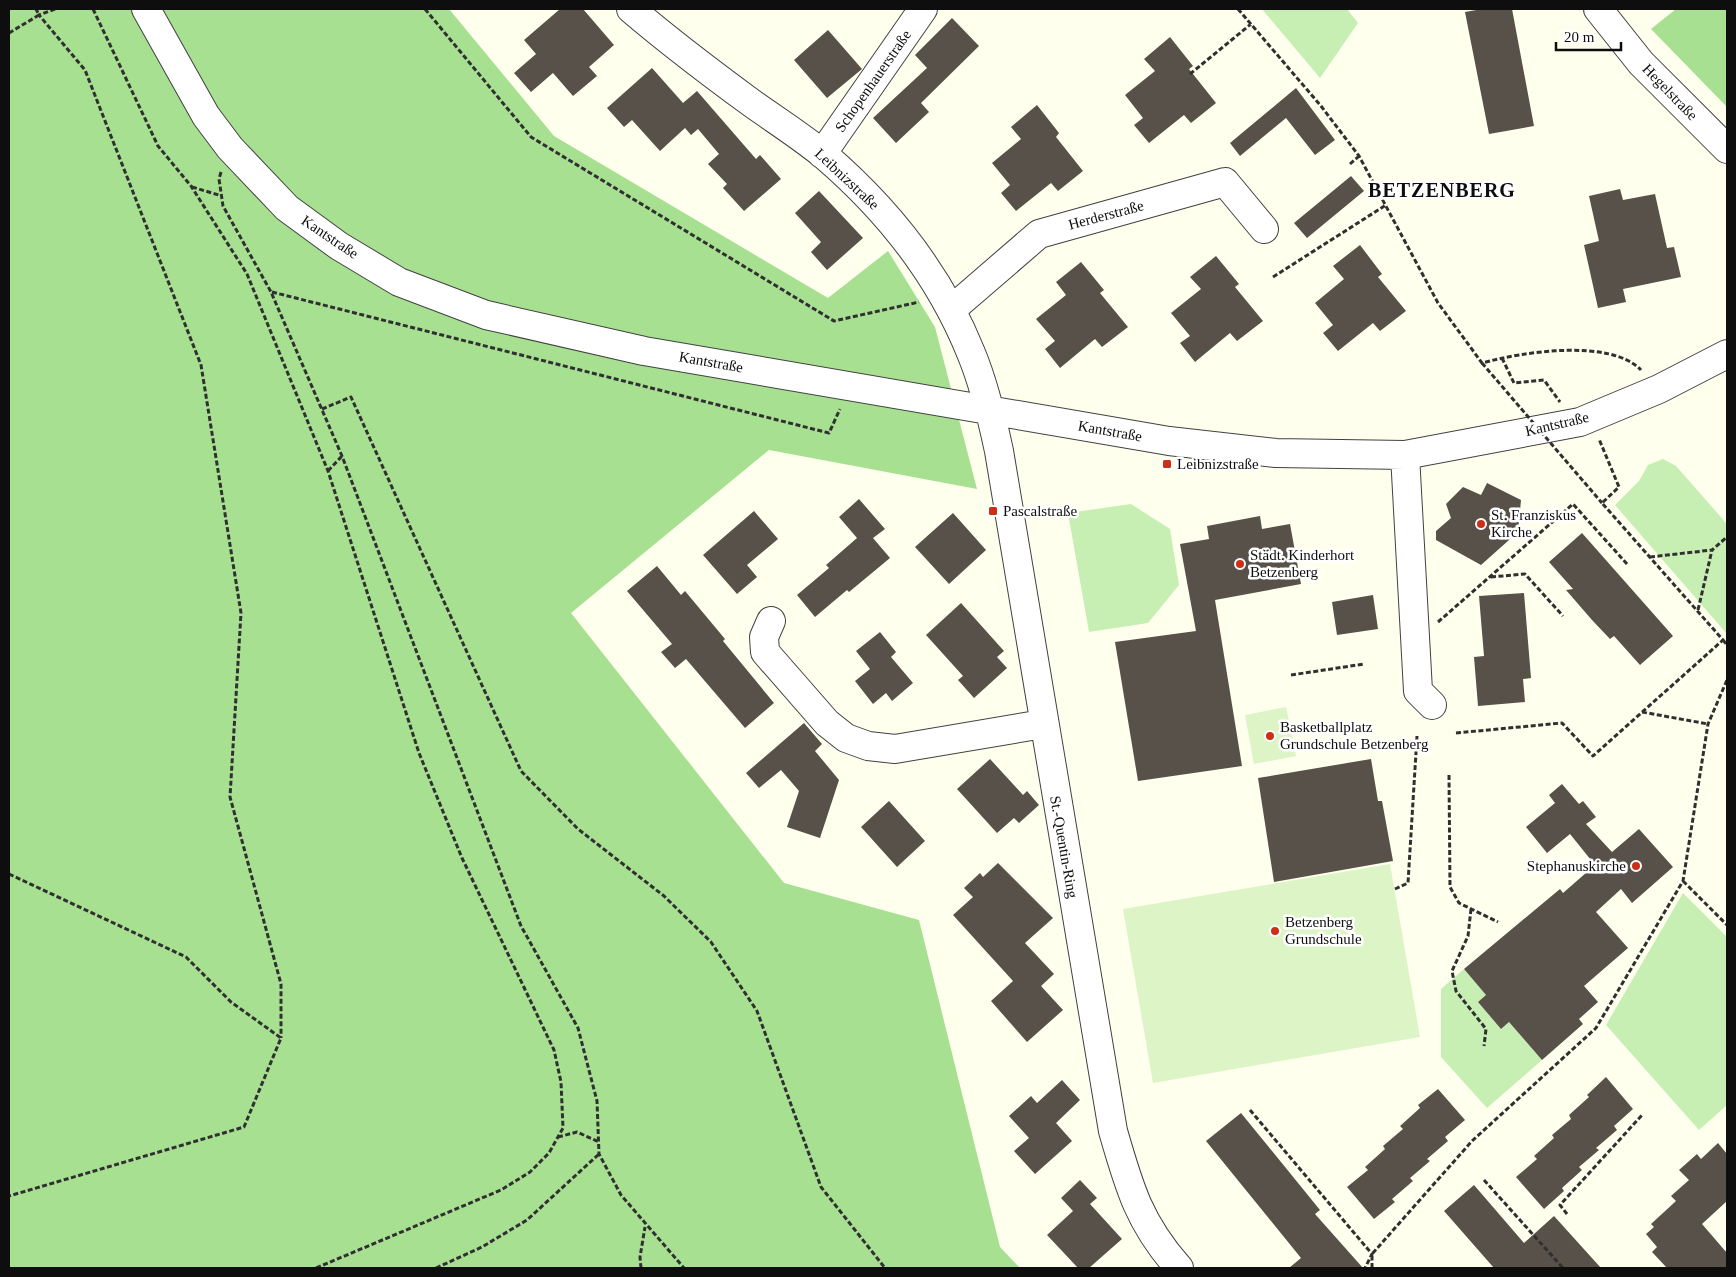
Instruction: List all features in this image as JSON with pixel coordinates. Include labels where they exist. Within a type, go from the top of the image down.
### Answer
[{"type":"street","name":"Kantstraße","points":[[146,9],[206,116],[230,148],[287,208],[339,246],[399,282],[486,315],[644,351],[1179,442],[1276,453],[1405,455],[1580,422],[1659,388],[1727,354]]},
{"type":"street","name":"Leibnizstraße","points":[[632,9],[669,41],[822,154],[851,180],[905,239],[951,310],[972,354],[990,410]]},
{"type":"street","name":"Schopenhauerstraße","points":[[822,154],[923,9]]},
{"type":"street","name":"Hegelstraße","points":[[1598,9],[1641,63],[1727,149]]},
{"type":"street","name":"Herderstraße","points":[[951,310],[1039,234],[1225,182],[1264,229]]},
{"type":"street","name":"St.-Quentin-Ring","points":[[990,410],[999,451],[1112,1131],[1130,1193],[1146,1225],[1179,1268]]},
{"type":"street","points":[[1405,455],[1418,691],[1432,705]]},
{"type":"street","points":[[771,621],[764,637],[765,652],[827,723],[846,738],[868,746],[896,749],[1043,724]]},
{"type":"path","points":[[9,1196],[244,1127],[281,1038],[280,984],[230,797],[241,613],[201,365],[85,70],[36,9]]},
{"type":"path","points":[[9,33],[39,15],[55,9]]},
{"type":"path","points":[[93,9],[158,146],[191,186],[247,274],[328,471],[419,753],[462,858],[554,1050],[561,1082],[563,1128],[549,1153],[530,1172],[501,1190],[316,1268]]},
{"type":"path","points":[[425,9],[531,137],[834,321],[920,302]]},
{"type":"path","points":[[1238,9],[1321,106],[1359,156],[1438,303],[1482,363],[1727,645]]},
{"type":"path","points":[[1190,74],[1251,24]]},
{"type":"path","points":[[230,148],[219,178],[223,206],[271,292],[342,456],[521,926],[578,1028],[597,1101],[599,1154],[621,1196],[645,1226],[684,1268]]},
{"type":"path","points":[[1350,164],[1359,156]]},
{"type":"path","points":[[191,186],[222,196]]},
{"type":"path","points":[[1273,277],[1386,205]]},
{"type":"path","points":[[271,292],[829,433],[852,386]]},
{"type":"path","points":[[1482,363],[1542,352],[1581,351],[1615,354],[1632,361],[1642,371]]},
{"type":"path","points":[[1502,358],[1514,383],[1544,380],[1560,402]]},
{"type":"path","points":[[322,409],[351,397],[521,771],[578,830],[664,896],[711,942],[752,1003],[757,1011],[821,1186],[885,1268]]},
{"type":"path","points":[[1598,437],[1619,487],[1602,503]]},
{"type":"path","points":[[328,471],[342,456]]},
{"type":"path","points":[[1433,627],[1573,504],[1627,564]]},
{"type":"path","points":[[1650,557],[1712,550],[1727,538]]},
{"type":"path","points":[[1698,611],[1712,550]]},
{"type":"path","points":[[1491,577],[1525,574],[1563,616]]},
{"type":"path","points":[[1456,733],[1562,723],[1592,756],[1723,640]]},
{"type":"path","points":[[1291,675],[1364,664]]},
{"type":"path","points":[[1365,1268],[1372,1254],[1472,1141],[1596,1028],[1683,881],[1708,724],[1727,680]]},
{"type":"path","points":[[1642,712],[1708,724]]},
{"type":"path","points":[[1395,889],[1408,883],[1417,736]]},
{"type":"path","points":[[1449,775],[1450,887],[1459,903],[1498,922]]},
{"type":"path","points":[[9,874],[186,958],[231,1002],[281,1038]]},
{"type":"path","points":[[1683,881],[1727,925]]},
{"type":"path","points":[[1471,909],[1468,936],[1452,970],[1456,991],[1486,1029],[1484,1046]]},
{"type":"path","points":[[1250,1110],[1372,1254],[1372,1268]]},
{"type":"path","points":[[1567,1214],[1560,1205],[1643,1114]]},
{"type":"path","points":[[558,1137],[577,1132],[599,1142]]},
{"type":"path","points":[[436,1268],[482,1247],[527,1220],[599,1154]]},
{"type":"path","points":[[1484,1180],[1563,1268]]},
{"type":"path","points":[[642,1268],[640,1257],[645,1226]]},
{"type":"green space","points":[[9,9],[449,9],[554,136],[828,298],[888,251],[935,327],[977,489],[769,450],[571,613],[784,883],[919,920],[1000,1247],[1020,1268],[9,1268]]},
{"type":"green space","points":[[1262,9],[1347,9],[1358,23],[1320,78]]},
{"type":"green space","points":[[1676,9],[1727,9],[1727,107],[1651,29]]},
{"type":"green space","points":[[1663,459],[1676,466],[1727,524],[1727,634],[1615,505],[1639,481],[1648,465]]},
{"type":"green space","points":[[1131,504],[1170,529],[1179,585],[1148,623],[1089,632],[1068,513]]},
{"type":"green space","name":"Basketballplatz Grundschule Betzenberg","points":[[1286,707],[1296,756],[1254,764],[1245,715]]},
{"type":"green space","points":[[1390,864],[1420,1037],[1153,1083],[1123,909]]},
{"type":"green space","points":[[1683,893],[1727,937],[1727,1105],[1699,1130],[1606,1025]]},
{"type":"green space","points":[[1464,969],[1486,995],[1478,1002],[1501,1029],[1509,1022],[1542,1060],[1487,1108],[1441,1057],[1441,989]]},
{"type":"building","points":[[560,9],[583,9],[614,45],[589,67],[597,76],[573,96],[553,73],[531,92],[514,73],[536,54],[524,40]]},
{"type":"building","points":[[1482,9],[1512,9],[1534,126],[1489,134],[1465,12]]},
{"type":"building","points":[[952,18],[979,46],[921,103],[929,112],[896,143],[873,118],[927,68],[915,55]]},
{"type":"building","points":[[828,30],[862,69],[827,98],[794,60]]},
{"type":"building","points":[[1170,37],[1193,66],[1189,69],[1216,103],[1191,123],[1184,115],[1149,143],[1134,125],[1143,118],[1125,95],[1155,71],[1144,59]]},
{"type":"building","points":[[652,68],[683,103],[697,91],[756,159],[760,155],[781,179],[744,211],[723,188],[727,184],[708,164],[719,154],[698,129],[691,135],[685,128],[660,151],[632,120],[624,127],[607,108]]},
{"type":"building","points":[[1296,88],[1335,140],[1315,155],[1286,118],[1240,156],[1230,143]]},
{"type":"building","points":[[1037,105],[1059,133],[1056,137],[1083,171],[1058,191],[1051,183],[1016,211],[1001,193],[1010,185],[992,163],[1021,139],[1011,127]]},
{"type":"building","points":[[1351,176],[1364,191],[1307,238],[1294,223]]},
{"type":"building","points":[[1620,189],[1623,200],[1655,194],[1667,248],[1674,247],[1681,277],[1623,289],[1626,302],[1598,308],[1584,245],[1599,241],[1589,196]]},
{"type":"building","points":[[819,191],[863,238],[827,270],[811,252],[821,242],[795,213]]},
{"type":"building","points":[[1360,245],[1382,274],[1378,277],[1406,311],[1380,331],[1373,323],[1338,351],[1323,333],[1333,325],[1315,303],[1344,279],[1333,266]]},
{"type":"building","points":[[1216,256],[1239,284],[1235,287],[1263,321],[1237,341],[1230,333],[1195,362],[1180,343],[1190,336],[1171,313],[1201,289],[1190,277]]},
{"type":"building","points":[[1081,262],[1104,290],[1100,293],[1128,327],[1102,347],[1095,339],[1060,368],[1045,349],[1055,341],[1036,319],[1066,295],[1056,282]]},
{"type":"building","name":"St. Franziskus Kirche","points":[[1487,483],[1521,500],[1518,532],[1481,565],[1436,540],[1436,531],[1451,518],[1446,504],[1463,487],[1481,495]]},
{"type":"building","points":[[859,499],[885,529],[873,538],[890,558],[815,617],[797,595],[829,568],[826,565],[857,538],[839,517]]},
{"type":"building","points":[[754,511],[778,539],[747,565],[757,577],[737,594],[703,555]]},
{"type":"building","points":[[953,513],[986,550],[949,584],[915,547]]},
{"type":"building","points":[[1260,516],[1262,529],[1290,524],[1301,584],[1215,600],[1242,766],[1138,781],[1115,642],[1196,631],[1180,544],[1209,539],[1207,526]]},
{"type":"building","points":[[1582,533],[1673,636],[1640,665],[1614,636],[1610,639],[1592,620],[1566,590],[1573,589],[1549,562]]},
{"type":"building","points":[[657,566],[681,595],[685,591],[774,703],[745,728],[686,659],[675,668],[661,652],[672,644],[627,591]]},
{"type":"building","points":[[1524,593],[1531,678],[1523,679],[1525,702],[1478,706],[1474,657],[1484,656],[1479,596]]},
{"type":"building","points":[[1373,595],[1378,629],[1337,635],[1332,602]]},
{"type":"building","points":[[961,603],[1004,651],[997,657],[1007,668],[974,698],[958,680],[963,676],[926,635]]},
{"type":"building","points":[[880,632],[896,652],[891,657],[913,683],[892,701],[886,693],[873,704],[855,681],[870,669],[856,651]]},
{"type":"building","points":[[804,723],[822,744],[815,751],[839,780],[820,838],[787,827],[799,791],[781,770],[759,788],[746,773]]},
{"type":"building","points":[[990,759],[1023,795],[1027,791],[1039,805],[1019,823],[1014,818],[997,833],[957,789]]},
{"type":"building","points":[[1371,759],[1378,801],[1382,801],[1393,861],[1274,882],[1258,778]]},
{"type":"building","points":[[1562,784],[1579,804],[1583,801],[1596,817],[1586,824],[1612,852],[1639,829],[1673,867],[1632,903],[1621,889],[1596,912],[1628,948],[1584,986],[1598,1002],[1579,1019],[1583,1024],[1542,1060],[1509,1022],[1501,1029],[1478,1002],[1486,995],[1464,969],[1560,889],[1563,893],[1595,865],[1570,834],[1547,853],[1526,827],[1555,803],[1549,795]]},
{"type":"building","points":[[889,801],[925,841],[897,867],[861,827]]},
{"type":"building","points":[[998,863],[1053,918],[1025,943],[1054,974],[1041,986],[1063,1010],[1027,1042],[991,1001],[1013,981],[953,915],[973,897],[964,888],[980,873],[983,877]]},
{"type":"building","points":[[1606,1077],[1633,1109],[1614,1126],[1617,1130],[1596,1148],[1599,1150],[1579,1167],[1582,1170],[1562,1188],[1564,1191],[1544,1209],[1516,1177],[1537,1159],[1534,1156],[1554,1138],[1552,1135],[1571,1119],[1569,1115],[1589,1097],[1587,1095]]},
{"type":"building","points":[[1062,1080],[1080,1100],[1056,1123],[1072,1141],[1035,1174],[1014,1151],[1029,1138],[1009,1116],[1031,1096],[1037,1103]]},
{"type":"building","points":[[1438,1089],[1465,1120],[1445,1137],[1448,1141],[1427,1159],[1430,1161],[1410,1178],[1413,1181],[1392,1199],[1395,1202],[1374,1219],[1347,1187],[1368,1170],[1365,1167],[1385,1149],[1383,1146],[1403,1129],[1400,1126],[1420,1108],[1418,1105]]},
{"type":"building","points":[[1241,1113],[1320,1210],[1315,1214],[1363,1268],[1289,1268],[1301,1258],[1206,1141]]},
{"type":"building","points":[[1718,1143],[1727,1154],[1727,1201],[1702,1224],[1727,1253],[1727,1268],[1667,1268],[1652,1252],[1657,1247],[1646,1234],[1654,1227],[1651,1224],[1676,1201],[1671,1196],[1689,1180],[1679,1170],[1697,1154],[1701,1159]]},
{"type":"building","points":[[1080,1180],[1097,1198],[1090,1204],[1122,1239],[1089,1268],[1078,1268],[1047,1235],[1073,1211],[1061,1198]]},
{"type":"building","points":[[1474,1185],[1524,1243],[1554,1216],[1601,1268],[1494,1268],[1444,1211]]},
{"type":"place","name":"Leibnizstraße","points":[[1167,464]]},
{"type":"place","name":"Pascalstraße","points":[[993,511]]},
{"type":"place","name":"St. Franziskus Kirche","points":[[1481,524]]},
{"type":"place","name":"Städt. Kinderhort Betzenberg","points":[[1240,564]]},
{"type":"place","name":"Basketballplatz Grundschule Betzenberg","points":[[1270,736]]},
{"type":"place","name":"Stephanuskirche","points":[[1636,866]]},
{"type":"place","name":"Betzenberg Grundschule","points":[[1275,931]]},
{"type":"district","name":"BETZENBERG","points":[[1442,190]]}]
